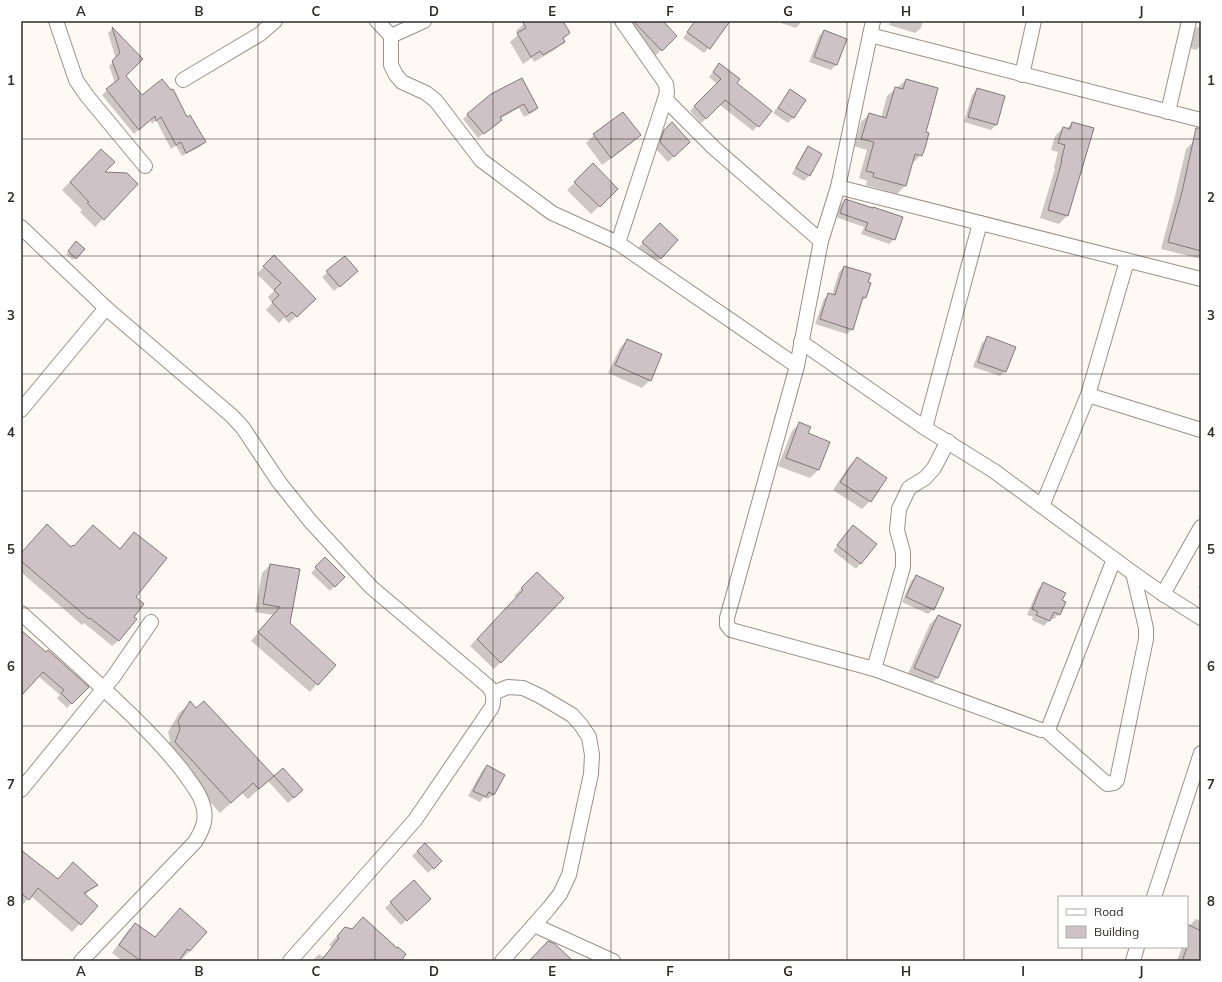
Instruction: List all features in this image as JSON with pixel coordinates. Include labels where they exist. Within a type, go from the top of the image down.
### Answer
[{"type":"street","points":[[56,21],[76,80],[87,96],[145,166]]},
{"type":"street","points":[[183,80],[260,34],[275,21]]},
{"type":"street","points":[[378,21],[391,36],[391,65],[396,75],[402,82],[426,93],[436,101],[481,160],[552,213],[618,242],[797,366]]},
{"type":"street","points":[[391,36],[424,21]]},
{"type":"street","points":[[618,242],[666,93],[666,84],[622,21]]},
{"type":"street","points":[[873,21],[838,187],[821,241],[797,366],[726,618],[727,625],[731,630],[874,669],[1041,730],[1046,730],[1107,784],[1114,783],[1117,780],[1146,639],[1146,628],[1133,574]]},
{"type":"street","points":[[1022,75],[1034,21]]},
{"type":"street","points":[[1168,112],[1189,21]]},
{"type":"street","points":[[870,35],[1201,120]]},
{"type":"street","points":[[665,99],[714,148],[821,241]]},
{"type":"street","points":[[838,187],[1201,279]]},
{"type":"street","points":[[925,428],[980,223]]},
{"type":"street","points":[[21,227],[106,308],[232,416],[243,428],[279,482],[306,516],[366,582],[489,687],[493,693],[494,699],[492,707],[415,820],[290,961]]},
{"type":"street","points":[[1042,506],[1088,396],[1127,261]]},
{"type":"street","points":[[21,410],[106,308]]},
{"type":"street","points":[[801,342],[925,428],[994,471],[1133,574],[1201,618]]},
{"type":"street","points":[[1088,396],[1201,430]]},
{"type":"street","points":[[874,669],[903,567],[903,552],[897,530],[899,509],[909,488],[924,478],[934,468],[948,442]]},
{"type":"street","points":[[1163,594],[1201,526]]},
{"type":"street","points":[[1046,730],[1049,727],[1114,560]]},
{"type":"street","points":[[21,614],[104,689],[154,737],[176,763],[202,801],[205,817],[202,831],[195,842],[81,961]]},
{"type":"street","points":[[21,790],[104,689],[151,622]]},
{"type":"street","points":[[493,693],[508,687],[523,688],[572,715],[581,724],[589,737],[592,755],[591,774],[569,875],[560,894],[502,961]]},
{"type":"street","points":[[1154,896],[1201,753]]},
{"type":"street","points":[[534,925],[613,961]]},
{"type":"street","points":[[1133,961],[1137,948]]},
{"type":"building","points":[[522,21],[563,21],[570,33],[563,38],[565,42],[543,55],[540,51],[531,57],[517,33],[526,28]]},
{"type":"building","points":[[633,21],[663,21],[677,36],[662,51]]},
{"type":"building","points":[[695,21],[730,21],[710,49],[687,32]]},
{"type":"building","points":[[112,27],[143,59],[126,76],[142,95],[162,79],[171,90],[173,89],[187,117],[190,115],[206,142],[186,153],[181,142],[176,145],[161,117],[156,121],[155,116],[139,130],[106,89],[119,79],[112,61],[120,53]]},
{"type":"building","points":[[824,30],[847,39],[837,65],[814,57]]},
{"type":"building","points":[[719,63],[740,79],[737,83],[772,111],[759,127],[725,100],[706,119],[694,106],[721,79],[713,72]]},
{"type":"building","points":[[522,78],[538,108],[529,113],[524,104],[500,117],[502,120],[484,134],[467,114],[491,94]]},
{"type":"building","points":[[906,79],[938,88],[926,132],[929,133],[925,148],[922,156],[915,154],[906,186],[873,177],[874,173],[866,171],[874,142],[861,139],[869,113],[886,118],[895,87],[903,89]]},
{"type":"building","points":[[977,88],[1005,96],[997,125],[968,117]]},
{"type":"building","points":[[790,89],[806,100],[794,118],[778,108]]},
{"type":"building","points":[[623,112],[641,135],[611,158],[593,134]]},
{"type":"building","points":[[672,122],[690,142],[674,157],[660,142],[664,130]]},
{"type":"building","points":[[1072,122],[1094,128],[1068,216],[1048,210],[1065,145],[1058,143],[1063,127],[1070,129]]},
{"type":"building","points":[[1196,128],[1201,128],[1201,251],[1168,242],[1182,192]]},
{"type":"building","points":[[808,146],[822,154],[810,176],[796,168]]},
{"type":"building","points":[[101,149],[115,162],[105,172],[127,173],[138,184],[104,220],[87,203],[89,202],[70,182]]},
{"type":"building","points":[[593,163],[618,189],[600,207],[574,182]]},
{"type":"building","points":[[845,199],[903,217],[895,240],[865,230],[868,223],[840,213]]},
{"type":"building","points":[[660,223],[678,240],[661,259],[642,242]]},
{"type":"building","points":[[76,241],[85,249],[76,259],[68,251]]},
{"type":"building","points":[[274,255],[316,299],[297,317],[292,312],[286,317],[272,302],[279,295],[274,290],[281,283],[263,266]]},
{"type":"building","points":[[345,256],[358,271],[340,287],[326,271]]},
{"type":"building","points":[[844,266],[871,274],[868,282],[871,283],[866,298],[863,297],[853,330],[820,319],[828,293],[835,295]]},
{"type":"building","points":[[987,336],[1016,347],[1006,372],[978,362]]},
{"type":"building","points":[[627,339],[662,354],[651,381],[615,365]]},
{"type":"building","points":[[799,422],[811,427],[808,433],[830,442],[819,470],[786,458]]},
{"type":"building","points":[[857,457],[887,478],[871,502],[840,482]]},
{"type":"building","points":[[47,524],[71,547],[73,545],[74,546],[93,525],[120,549],[134,532],[167,558],[136,597],[144,604],[134,617],[137,619],[119,641],[90,618],[89,619],[21,561],[21,553]]},
{"type":"building","points":[[853,525],[877,544],[861,564],[837,545]]},
{"type":"building","points":[[325,557],[345,577],[335,587],[315,567]]},
{"type":"building","points":[[270,564],[300,569],[290,623],[336,665],[318,685],[258,632],[280,607],[263,604]]},
{"type":"building","points":[[537,572],[564,598],[501,663],[477,639],[523,590],[521,588]]},
{"type":"building","points":[[916,575],[944,588],[934,610],[906,597]]},
{"type":"building","points":[[1043,582],[1066,593],[1062,600],[1066,602],[1060,615],[1054,612],[1050,621],[1036,615],[1038,612],[1032,609]]},
{"type":"building","points":[[938,615],[961,625],[938,678],[914,668]]},
{"type":"building","points":[[21,630],[46,652],[48,650],[89,687],[72,704],[61,693],[64,690],[43,672],[21,696]]},
{"type":"building","points":[[190,701],[196,708],[204,701],[274,776],[259,789],[253,783],[231,803],[175,742],[180,729],[178,721]]},
{"type":"building","points":[[487,765],[505,775],[494,795],[489,792],[486,797],[473,791]]},
{"type":"building","points":[[283,768],[303,790],[294,798],[274,776]]},
{"type":"building","points":[[425,843],[442,861],[434,869],[417,851]]},
{"type":"building","points":[[21,850],[58,879],[73,862],[98,885],[84,893],[98,906],[81,925],[38,888],[29,900],[21,893]]},
{"type":"building","points":[[414,880],[431,899],[407,921],[390,902]]},
{"type":"building","points":[[180,908],[207,932],[190,951],[187,949],[179,961],[141,961],[119,945],[135,923],[155,937]]},
{"type":"building","points":[[363,917],[397,948],[398,947],[406,954],[401,961],[321,961],[339,938],[337,936],[345,927],[352,929]]},
{"type":"building","points":[[1188,924],[1201,931],[1201,961],[1182,961],[1187,948],[1188,948]]},
{"type":"building","points":[[548,941],[555,944],[573,961],[529,961]]}]
